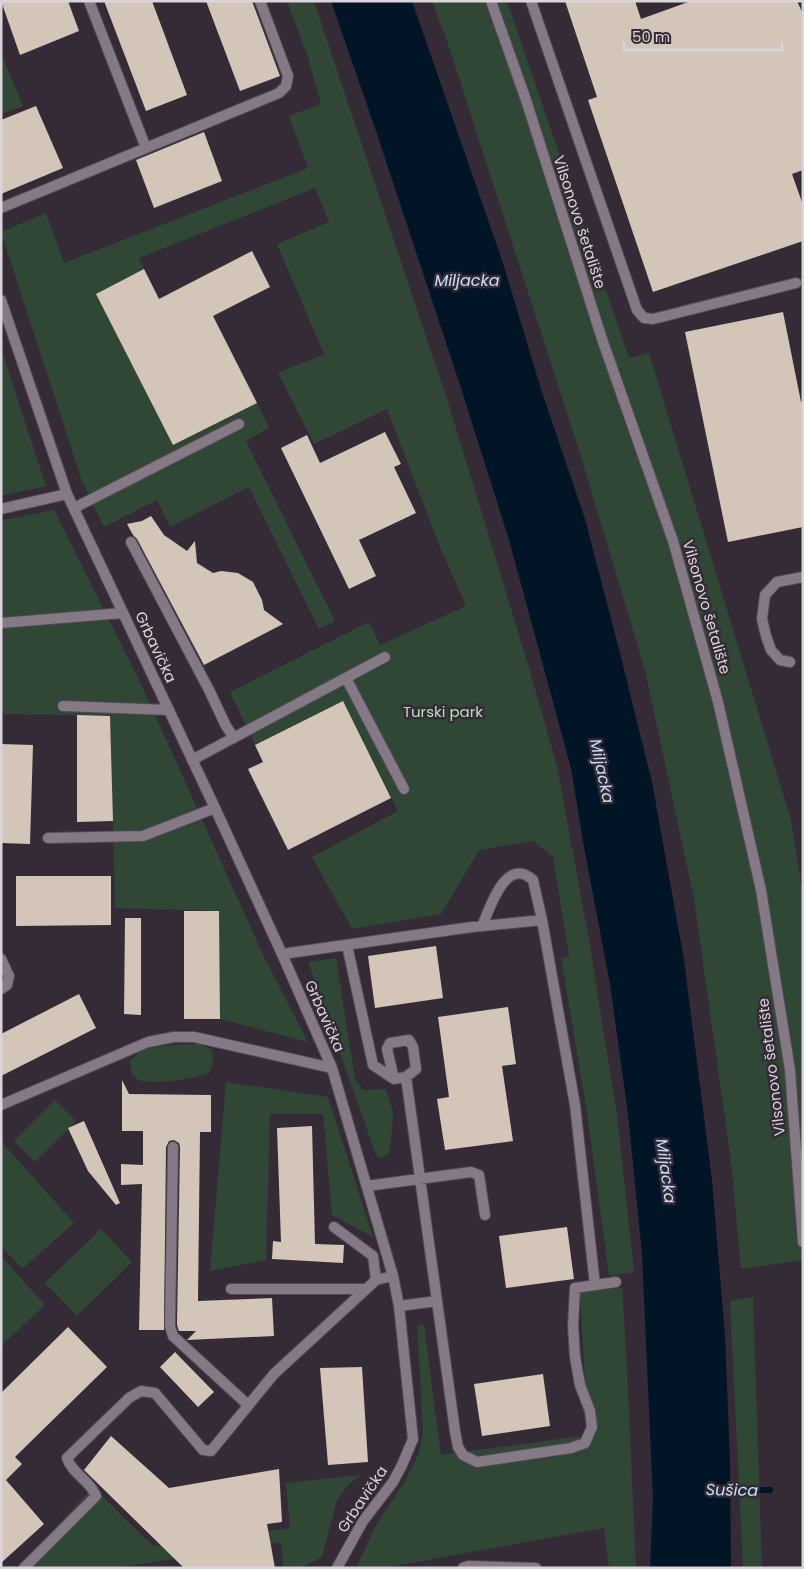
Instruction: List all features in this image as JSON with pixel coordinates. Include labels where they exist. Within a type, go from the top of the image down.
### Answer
[{"type":"street","points":[[89,1],[146,148]]},
{"type":"street","points":[[1,208],[279,93],[286,86],[288,76],[260,1]]},
{"type":"street","name":"Vilsonovo šetalište","points":[[491,1],[526,100],[602,339],[673,541],[718,702],[761,890],[790,1070],[803,1242]]},
{"type":"street","points":[[531,1],[636,310],[644,318],[653,319],[796,282]]},
{"type":"street","name":"Grbavička","points":[[1,300],[67,494],[282,954],[332,1068],[393,1276],[399,1306],[412,1439],[393,1482],[363,1521],[337,1568]]},
{"type":"street","points":[[74,508],[239,424]]},
{"type":"street","points":[[1,509],[67,494]]},
{"type":"street","points":[[131,542],[234,738]]},
{"type":"street","points":[[790,662],[780,660],[771,650],[768,643],[762,618],[765,596],[777,582],[803,577]]},
{"type":"street","points":[[1,623],[123,614]]},
{"type":"street","points":[[192,760],[385,657]]},
{"type":"street","points":[[346,678],[404,788]]},
{"type":"street","points":[[63,706],[169,710]]},
{"type":"street","points":[[48,838],[143,836],[214,808]]},
{"type":"street","points":[[482,926],[498,888],[513,875],[522,873],[528,875],[533,880],[542,920],[575,1106],[595,1285]]},
{"type":"street","points":[[282,954],[482,926],[542,920]]},
{"type":"street","points":[[347,945],[372,1064],[394,1079],[406,1077],[416,1069],[414,1047],[409,1040],[390,1043],[387,1050],[394,1079]]},
{"type":"street","points":[[1,959],[9,976],[7,985],[1,988]]},
{"type":"street","points":[[1,1105],[148,1042],[174,1037],[194,1037],[332,1068]]},
{"type":"street","points":[[406,1077],[458,1446],[463,1454],[478,1462],[571,1448],[585,1443],[592,1427],[590,1411],[580,1386],[575,1357],[573,1326],[575,1288],[616,1282]]},
{"type":"street","points":[[173,1147],[170,1326],[173,1336],[248,1405]]},
{"type":"street","points":[[367,1186],[471,1172],[479,1175],[485,1215]]},
{"type":"street","points":[[334,1227],[373,1256],[376,1280]]},
{"type":"street","points":[[24,1568],[96,1496],[93,1488],[69,1466],[67,1458],[129,1398],[141,1391],[155,1392],[202,1450],[211,1451],[274,1374],[376,1280],[393,1276]]},
{"type":"street","points":[[231,1289],[366,1289]]},
{"type":"street","points":[[399,1306],[437,1301]]},
{"type":"street","points":[[463,1568],[533,1568]]},
{"type":"green space","name":"Turski park","points":[[287,1],[314,1],[448,402],[557,766],[589,940],[617,1115],[634,1272],[609,1276],[587,1113],[561,958],[569,956],[553,857],[533,841],[479,850],[441,914],[352,929],[312,857],[398,811],[343,701],[255,745],[230,692],[369,622],[380,645],[466,606],[440,547],[387,409],[314,444],[278,373],[324,354],[277,244],[329,222],[315,188],[139,258],[144,269],[97,294],[173,445],[257,403],[269,428],[246,441],[335,621],[319,629],[249,487],[170,527],[157,500],[104,527],[82,481],[1,232],[46,213],[64,263],[308,168],[289,116],[321,104],[308,57]]},
{"type":"green space","points":[[432,1],[507,1],[629,358],[649,353],[791,820],[803,896],[803,1260],[741,1269],[731,1161],[694,899],[645,670],[579,450],[448,44]]},
{"type":"green space","points":[[1,53],[23,106],[1,114]]},
{"type":"green space","points":[[1,348],[46,486],[1,496]]},
{"type":"green space","points":[[54,510],[141,684],[264,957],[308,1042],[220,1019],[219,911],[115,908],[110,716],[3,714],[3,520]]},
{"type":"green space","points":[[336,958],[355,1079],[363,1090],[386,1089],[393,1112],[389,1153],[381,1158],[376,1155],[308,962]]},
{"type":"green space","points":[[200,1044],[212,1050],[213,1064],[209,1073],[185,1079],[158,1082],[142,1081],[132,1075],[130,1061],[141,1050],[160,1046]]},
{"type":"green space","points":[[226,1082],[328,1097],[373,1237],[332,1215],[323,1114],[270,1114],[266,1260],[210,1271]]},
{"type":"green space","points":[[55,1100],[76,1121],[35,1162],[14,1141]]},
{"type":"green space","points":[[1,1141],[74,1223],[22,1269],[1,1246]]},
{"type":"green space","points":[[101,1229],[132,1262],[77,1316],[45,1283]]},
{"type":"green space","points":[[1,1256],[45,1305],[1,1346]]},
{"type":"green space","points":[[622,1288],[636,1568],[609,1568],[604,1528],[383,1568],[356,1568],[377,1523],[404,1483],[419,1453],[423,1431],[417,1325],[424,1325],[441,1455],[588,1435],[580,1292]]},
{"type":"green space","points":[[753,1297],[762,1568],[743,1568],[730,1301]]},
{"type":"green space","points":[[361,1475],[349,1484],[337,1500],[322,1557],[303,1567],[283,1568],[281,1542],[116,1568],[18,1568],[93,1487],[153,1546],[290,1528],[286,1483]]},
{"type":"water","name":"Miljacka","points":[[331,1],[412,1],[503,263],[540,386],[585,519],[621,657],[652,782],[684,960],[712,1180],[725,1336],[730,1460],[731,1568],[650,1568],[653,1499],[642,1254],[628,1114],[610,984],[571,768],[509,540],[460,385]]},
{"type":"building","points":[[1,1],[68,1],[79,31],[20,55]]},
{"type":"building","points":[[104,1],[152,1],[187,95],[146,111]]},
{"type":"building","points":[[206,1],[252,1],[280,76],[240,91]]},
{"type":"building","points":[[565,1],[635,1],[641,19],[691,1],[797,1],[803,14],[803,170],[792,174],[803,205],[803,241],[653,292],[588,100],[597,97]]},
{"type":"building","points":[[36,106],[63,168],[1,194],[1,120]]},
{"type":"building","points":[[204,132],[222,181],[154,208],[136,160]]},
{"type":"building","points":[[252,251],[270,287],[213,316],[257,403],[173,445],[96,294],[144,269],[159,299]]},
{"type":"building","points":[[783,312],[801,402],[803,401],[803,527],[728,542],[685,332]]},
{"type":"building","points":[[385,432],[401,464],[394,467],[416,513],[359,540],[376,576],[349,589],[281,448],[307,435],[320,463]]},
{"type":"building","points":[[151,516],[164,535],[187,551],[195,541],[197,563],[213,573],[221,571],[238,573],[253,582],[262,600],[264,610],[283,624],[204,665],[137,539],[127,524],[142,521]]},
{"type":"building","points":[[343,701],[391,798],[288,850],[248,769],[263,762],[255,745]]},
{"type":"building","points":[[77,715],[110,716],[113,821],[77,822]]},
{"type":"building","points":[[1,744],[33,745],[30,844],[1,843]]},
{"type":"building","points":[[16,876],[111,876],[111,925],[16,926]]},
{"type":"building","points":[[184,911],[219,911],[220,1019],[184,1019]]},
{"type":"building","points":[[125,918],[141,918],[141,1015],[124,1014]]},
{"type":"building","points":[[436,946],[443,998],[375,1008],[368,956]]},
{"type":"building","points":[[79,994],[96,1028],[1,1076],[1,1034]]},
{"type":"building","points":[[508,1007],[516,1064],[502,1066],[513,1141],[445,1150],[437,1099],[449,1097],[438,1017]]},
{"type":"building","points":[[122,1080],[129,1094],[211,1095],[211,1132],[200,1132],[198,1301],[272,1298],[274,1336],[187,1340],[196,1331],[179,1331],[177,1325],[180,1147],[179,1143],[174,1140],[169,1141],[166,1147],[164,1330],[139,1330],[142,1184],[121,1185],[121,1164],[143,1165],[143,1131],[122,1131]]},
{"type":"building","points":[[84,1121],[120,1203],[116,1205],[88,1171],[68,1128]]},
{"type":"building","points":[[312,1126],[315,1244],[344,1245],[343,1263],[272,1259],[273,1241],[281,1242],[277,1128]]},
{"type":"building","points":[[567,1227],[574,1279],[506,1288],[499,1236]]},
{"type":"building","points":[[68,1327],[107,1367],[15,1457],[22,1464],[6,1480],[44,1524],[1,1563],[1,1393]]},
{"type":"building","points":[[175,1352],[214,1392],[198,1407],[160,1367]]},
{"type":"building","points":[[362,1367],[368,1462],[328,1465],[320,1368]]},
{"type":"building","points":[[543,1374],[550,1426],[482,1436],[474,1384]]},
{"type":"building","points":[[111,1436],[169,1488],[279,1469],[282,1522],[267,1524],[275,1568],[184,1568],[84,1470]]},
{"type":"waterway","name":"Sušica","points":[[723,1490],[770,1490]]}]
